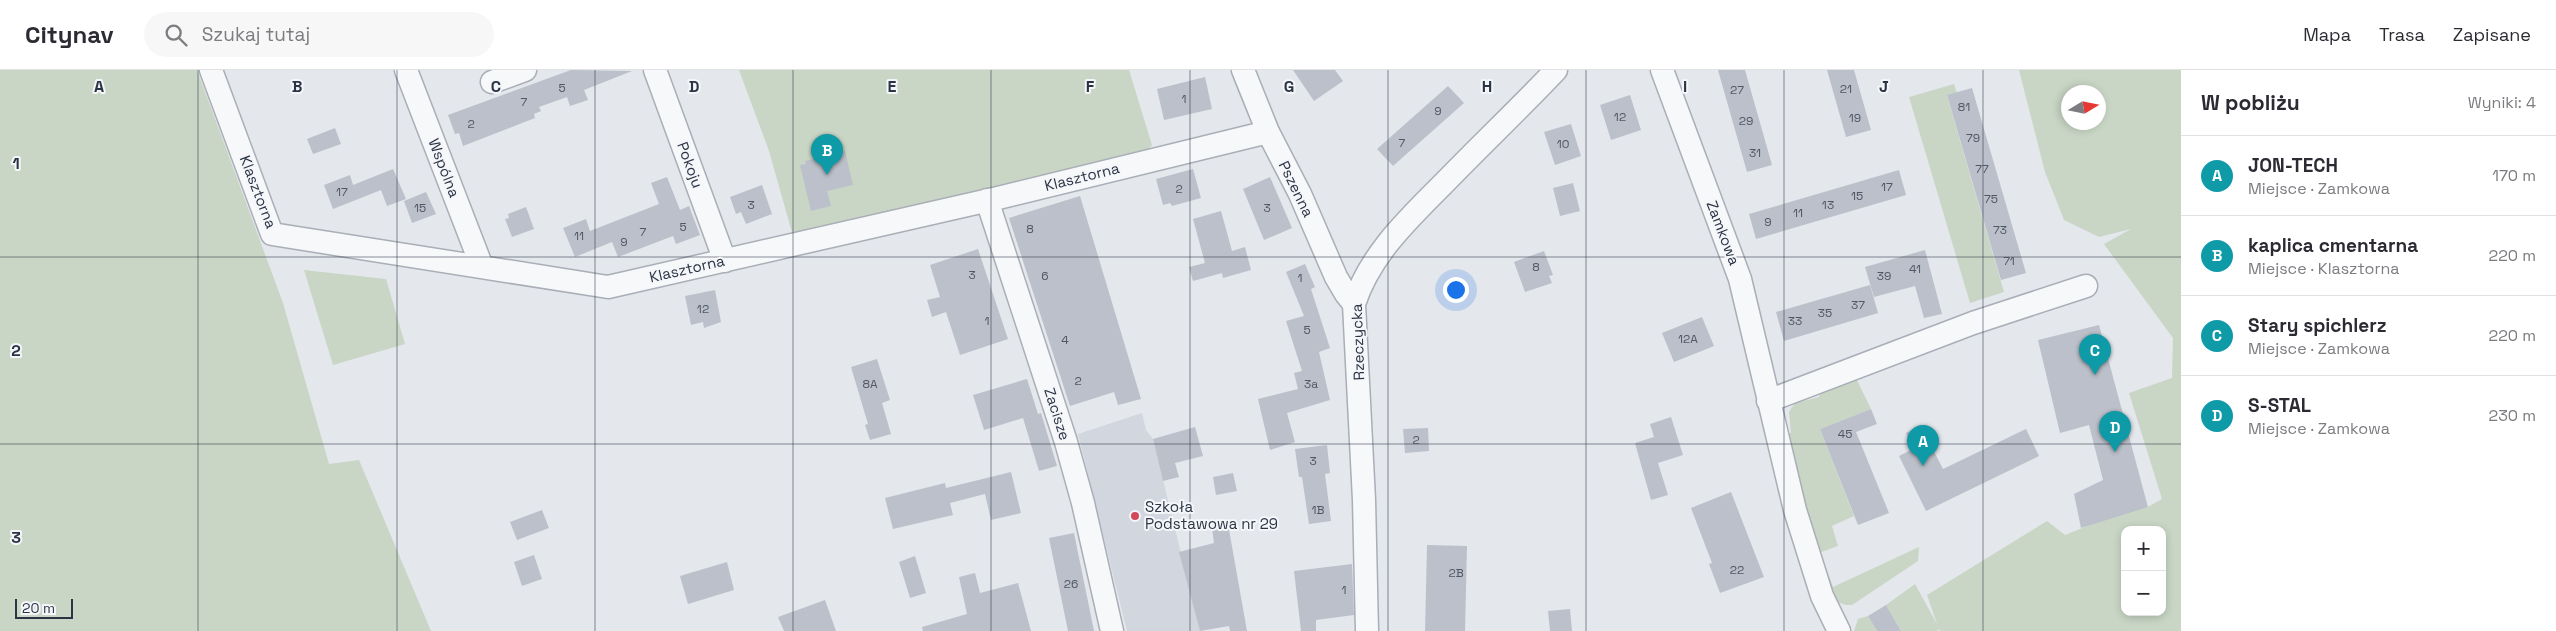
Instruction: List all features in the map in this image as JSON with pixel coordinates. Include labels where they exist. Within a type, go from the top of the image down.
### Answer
[{"type":"street","name":"Wspólna","points":[[406,70],[482,267]]},
{"type":"street","points":[[492,82],[525,70]]},
{"type":"street","name":"Pokoju","points":[[655,70],[726,261]]},
{"type":"street","name":"Pszenna","points":[[1242,70],[1268,132],[1300,194],[1336,277],[1354,304]]},
{"type":"street","name":"Rzeczycka","points":[[1367,631],[1364,500],[1354,304],[1361,284],[1370,268],[1406,222],[1556,70]]},
{"type":"street","name":"Zamkowa","points":[[1662,70],[1740,279],[1795,510],[1822,596],[1839,631]]},
{"type":"street","name":"Klasztorna","points":[[219,72],[272,234],[608,287],[987,200],[1268,132]]},
{"type":"street","name":"Zacisze","points":[[987,200],[1066,442],[1085,512],[1112,631]]},
{"type":"street","points":[[1768,401],[1972,323],[2086,286]]},
{"type":"shaded area","name":"Szkoła Podstawowa nr 29","points":[[1142,413],[1146,430],[1153,439],[1200,631],[1127,631],[1078,434]]},
{"type":"green space","points":[[0,70],[197,70],[283,303],[329,464],[359,460],[431,631],[0,631]]},
{"type":"green space","points":[[739,70],[1129,70],[1152,145],[1148,150],[793,236],[769,151]]},
{"type":"green space","points":[[2019,70],[2181,70],[2181,631],[1940,631],[1939,629],[1937,631],[1901,631],[1886,605],[1915,584],[1937,624],[1927,595],[2047,521],[2065,535],[2110,517],[2148,507],[2162,499],[2129,393],[2172,378],[2173,338],[2104,244],[2131,229],[2099,237],[2064,220],[2045,172]]},
{"type":"green space","points":[[1954,84],[1957,93],[1947,96],[2004,292],[1970,303],[1909,97]]},
{"type":"green space","points":[[304,270],[386,279],[405,344],[333,365]]},
{"type":"green space","points":[[1855,376],[1871,409],[1820,429],[1854,516],[1832,526],[1838,546],[1816,554],[1785,434],[1791,433],[1789,412],[1795,403],[1819,397],[1820,392]]},
{"type":"green space","points":[[1919,547],[1918,561],[1852,605],[1838,602],[1824,583],[1829,576],[1833,587]]},
{"type":"green space","points":[[1868,616],[1877,631],[1854,631],[1858,619]]},
{"type":"building","points":[[571,70],[632,71],[584,90],[588,100],[570,106],[567,97],[539,107],[541,111],[534,114],[535,118],[463,146],[459,133],[455,134],[448,115]]},
{"type":"building","points":[[1293,70],[1335,70],[1343,81],[1314,101]]},
{"type":"building","points":[[1718,70],[1745,70],[1772,165],[1747,172]]},
{"type":"building","points":[[1827,70],[1854,70],[1871,130],[1846,137]]},
{"type":"building","points":[[1205,77],[1212,109],[1164,120],[1157,89]]},
{"type":"building","points":[[1448,86],[1464,103],[1393,166],[1377,149]]},
{"type":"building","points":[[1972,88],[2026,273],[2001,280],[1947,95]]},
{"type":"building","points":[[1630,95],[1641,130],[1611,140],[1600,105]]},
{"type":"building","points":[[1571,124],[1581,156],[1555,165],[1544,132]]},
{"type":"building","points":[[335,128],[341,144],[313,154],[307,139]]},
{"type":"building","points":[[845,151],[853,185],[827,191],[831,206],[811,211],[800,165],[806,164],[805,161]]},
{"type":"building","points":[[393,169],[406,199],[387,206],[381,190],[333,209],[324,185],[350,175],[353,185]]},
{"type":"building","points":[[1193,169],[1201,198],[1172,206],[1170,203],[1163,205],[1156,179]]},
{"type":"building","points":[[1899,170],[1906,195],[1756,239],[1749,214]]},
{"type":"building","points":[[667,177],[680,210],[689,206],[700,235],[676,244],[673,236],[618,257],[612,242],[575,257],[563,228],[586,219],[590,231],[659,204],[651,183]]},
{"type":"building","points":[[1270,177],[1292,228],[1264,240],[1243,189]]},
{"type":"building","points":[[1573,183],[1580,211],[1560,216],[1553,188]]},
{"type":"building","points":[[762,185],[772,214],[746,224],[741,212],[736,214],[730,197]]},
{"type":"building","points":[[426,192],[436,214],[412,223],[404,201]]},
{"type":"building","points":[[1080,196],[1141,399],[1118,405],[1114,392],[1070,406],[1009,218]]},
{"type":"building","points":[[526,207],[534,229],[512,237],[505,219],[509,218],[508,214]]},
{"type":"building","points":[[1221,211],[1232,251],[1245,247],[1251,270],[1223,278],[1222,273],[1193,281],[1189,267],[1205,263],[1193,219]]},
{"type":"building","points":[[978,249],[1008,339],[960,355],[946,312],[932,317],[927,300],[940,297],[930,265]]},
{"type":"building","points":[[1925,250],[1942,314],[1924,318],[1915,286],[1874,297],[1865,267]]},
{"type":"building","points":[[1544,251],[1553,275],[1549,276],[1552,283],[1525,292],[1514,262]]},
{"type":"building","points":[[1305,264],[1315,287],[1311,289],[1330,348],[1319,352],[1330,400],[1287,413],[1295,442],[1270,450],[1258,399],[1298,389],[1294,373],[1302,371],[1286,321],[1304,316],[1286,272]]},
{"type":"building","points":[[1870,285],[1878,313],[1784,341],[1776,312]]},
{"type":"building","points":[[715,290],[721,322],[704,328],[703,322],[691,325],[685,296]]},
{"type":"building","points":[[1702,317],[1714,346],[1674,362],[1662,333]]},
{"type":"building","points":[[2099,325],[2148,507],[2081,528],[2074,494],[2103,480],[2089,425],[2060,433],[2038,340]]},
{"type":"building","points":[[877,359],[890,400],[882,403],[891,434],[870,440],[865,425],[868,424],[851,367]]},
{"type":"building","points":[[1027,379],[1038,414],[1041,413],[1057,466],[1039,471],[1023,418],[984,430],[973,395]]},
{"type":"building","points":[[1871,409],[1877,424],[1856,432],[1889,513],[1858,525],[1820,429]]},
{"type":"building","points":[[1671,417],[1683,455],[1658,463],[1668,495],[1651,500],[1635,443],[1654,437],[1650,424]]},
{"type":"building","points":[[1921,426],[1943,469],[2026,429],[2039,456],[1926,511],[1899,456],[1913,449],[1906,433]]},
{"type":"building","points":[[1195,427],[1203,456],[1175,463],[1179,477],[1163,481],[1153,439]]},
{"type":"building","points":[[1428,428],[1429,451],[1405,453],[1403,429]]},
{"type":"building","points":[[1327,445],[1330,473],[1325,474],[1331,521],[1309,524],[1302,477],[1299,477],[1295,449]]},
{"type":"building","points":[[1011,472],[1021,513],[991,520],[985,494],[950,503],[953,515],[893,529],[885,498],[945,483],[946,488]]},
{"type":"building","points":[[1233,473],[1237,491],[1216,495],[1213,477]]},
{"type":"building","points":[[1731,492],[1764,577],[1720,593],[1709,564],[1712,563],[1691,508]]},
{"type":"building","points":[[542,510],[549,528],[517,540],[510,522]]},
{"type":"building","points":[[1228,524],[1247,631],[1230,631],[1229,626],[1200,631],[1179,552],[1214,543],[1212,528]]},
{"type":"building","points":[[1074,533],[1094,631],[1068,631],[1049,538]]},
{"type":"building","points":[[1427,545],[1467,546],[1465,631],[1425,631]]},
{"type":"building","points":[[534,555],[542,579],[522,586],[514,562]]},
{"type":"building","points":[[915,556],[926,593],[910,598],[899,562]]},
{"type":"building","points":[[727,562],[734,590],[688,604],[680,576]]},
{"type":"building","points":[[1352,564],[1354,615],[1316,620],[1316,631],[1301,631],[1294,571]]},
{"type":"building","points":[[975,573],[980,593],[1018,583],[1031,631],[923,631],[922,627],[967,614],[959,577]]},
{"type":"building","points":[[825,600],[836,631],[784,631],[778,617]]},
{"type":"building","points":[[1886,605],[1901,631],[1877,631],[1868,616]]},
{"type":"building","points":[[1570,609],[1572,631],[1550,631],[1548,611]]},
{"type":"place","name":"kaplica cmentarna","points":[[827,175]]},
{"type":"place","name":"Stary spichlerz","points":[[2095,375]]},
{"type":"place","name":"S-STAL","points":[[2115,452]]},
{"type":"place","name":"JON-TECH","points":[[1923,466]]},
{"type":"place","name":"Szkoła Podstawowa nr 29","points":[[1135,516]]}]
